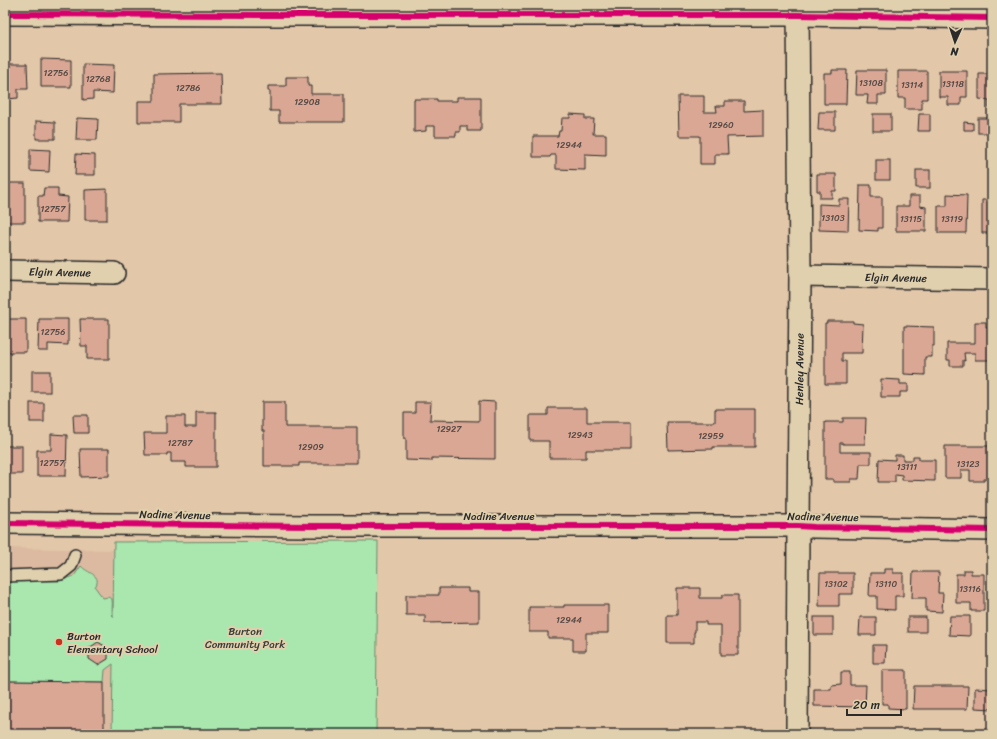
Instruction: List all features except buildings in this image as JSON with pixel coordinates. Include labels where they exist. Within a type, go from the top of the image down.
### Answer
[{"type":"street","points":[[5,14],[274,15],[798,10],[992,18]]},
{"type":"street","name":"Henley Avenue","points":[[797,734],[800,276],[798,10]]},
{"type":"street","name":"Elgin Avenue","points":[[5,271],[114,273]]},
{"type":"street","name":"Elgin Avenue","points":[[800,276],[992,279]]},
{"type":"street","name":"Nadine Avenue","points":[[5,523],[312,526],[798,526],[992,530]]},
{"type":"lane","points":[[5,576],[61,574],[71,566],[75,555]]},
{"type":"shaded area","name":"Burton Elementary School","points":[[5,548],[114,550],[112,734],[5,734]]},
{"type":"green space","name":"Burton Community Park","points":[[378,541],[376,734],[112,734],[113,664],[105,670],[104,682],[5,681],[5,580],[60,581],[74,576],[81,566],[96,577],[97,583],[95,587],[103,598],[108,597],[112,599],[113,617],[114,542]]},
{"type":"cycle path","points":[[5,14],[798,15],[992,18]]},
{"type":"cycle path","points":[[5,523],[312,526],[798,526],[992,530]]},
{"type":"place","name":"Burton Elementary School","points":[[59,642]]}]
